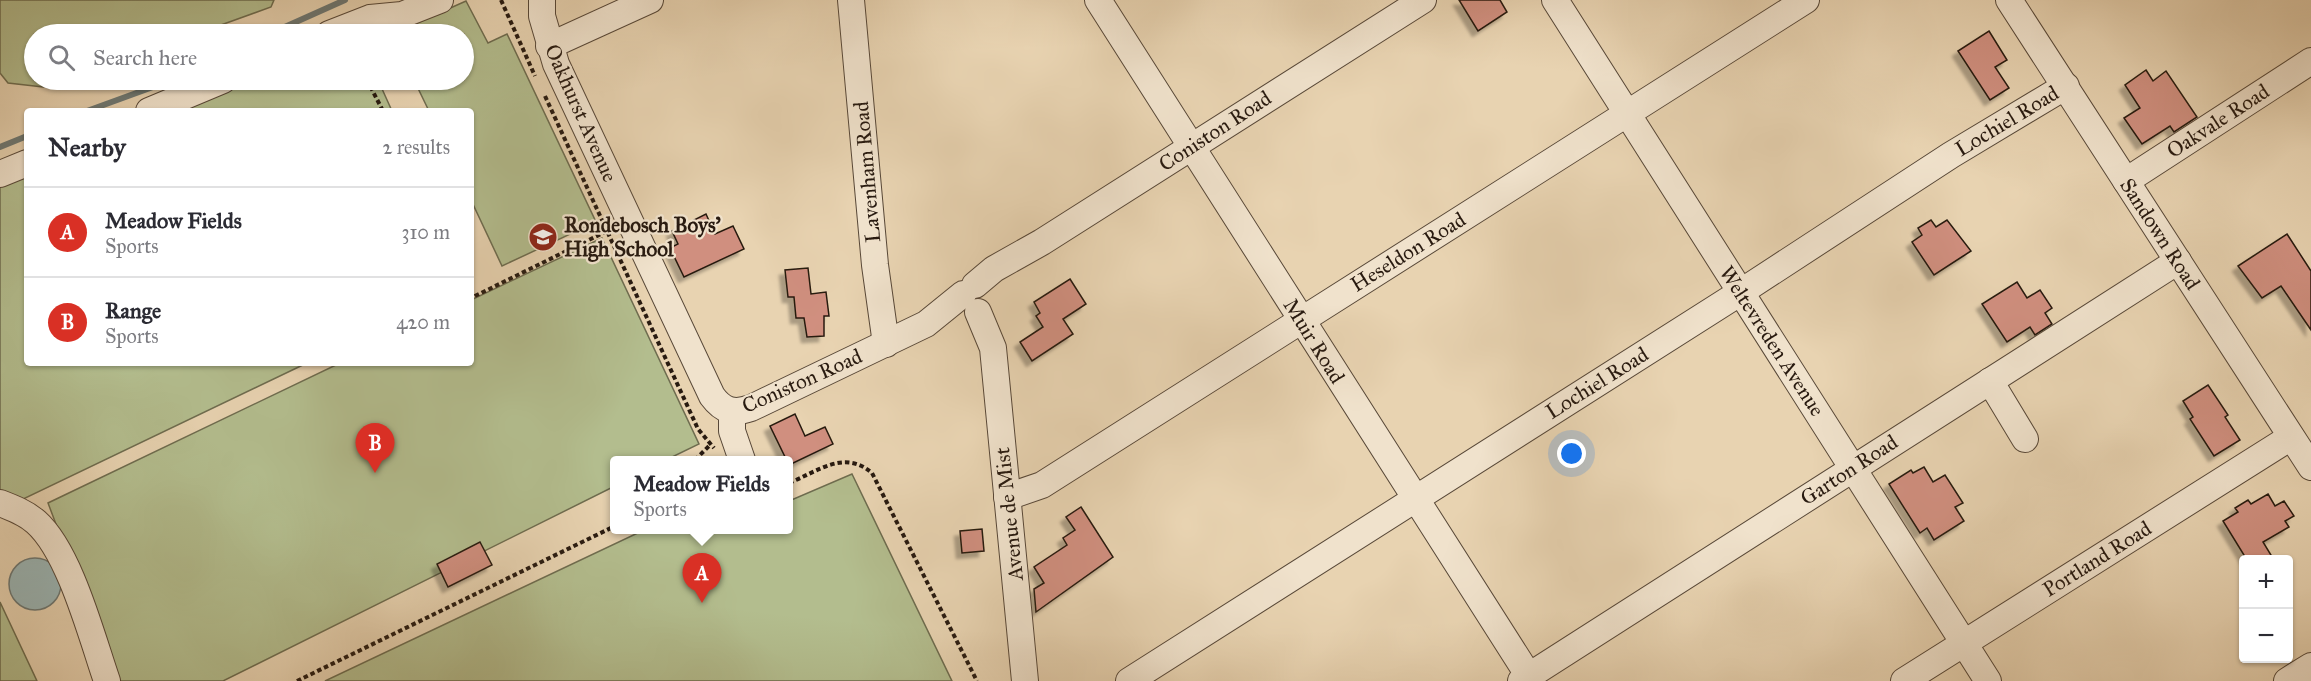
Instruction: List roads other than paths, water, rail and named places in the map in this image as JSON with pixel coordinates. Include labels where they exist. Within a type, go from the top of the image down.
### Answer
[{"type":"street","points":[[345,24],[368,9],[402,15],[440,0]]},
{"type":"street","name":"Oakhurst Avenue","points":[[542,0],[542,15],[549,46],[712,396],[722,407],[732,411]]},
{"type":"street","points":[[549,46],[650,0]]},
{"type":"street","name":"Lavenham Road","points":[[851,0],[875,265],[886,344]]},
{"type":"street","name":"Muir Road","points":[[1098,0],[1192,145],[1300,321],[1415,499],[1527,679]]},
{"type":"street","name":"Coniston Road","points":[[732,411],[751,408],[977,299],[987,273],[1008,263],[1423,0]]},
{"type":"street","name":"Weltevreden Avenue","points":[[1555,0],[1988,681]]},
{"type":"street","name":"Heseldon Road","points":[[1007,497],[1042,485],[1806,0]]},
{"type":"street","name":"Sandown Road","points":[[2009,0],[2311,467]]},
{"type":"street","name":"Oakvale Road","points":[[2126,181],[2311,61]]},
{"type":"street","name":"Lochiel Road","points":[[1129,681],[1741,292],[1951,155],[2066,86]]},
{"type":"street","points":[[156,108],[199,90]]},
{"type":"street","points":[[0,174],[24,164]]},
{"type":"street","name":"Garton Road","points":[[1527,679],[2178,261]]},
{"type":"street","name":"Avenue de Mist","points":[[977,299],[995,328],[993,348],[1025,681]]},
{"type":"street","points":[[1990,381],[2025,439]]},
{"type":"street","points":[[732,411],[732,431],[741,456]]},
{"type":"street","name":"Portland Road","points":[[1904,681],[2291,437]]},
{"type":"street","points":[[0,503],[36,522],[53,544],[74,587],[107,681]]},
{"type":"street","points":[[2287,681],[2311,666]]},
{"type":"water","points":[[30,558],[40,558],[54,565],[61,584],[54,603],[40,610],[30,610],[20,606],[13,599],[9,589],[9,579],[13,569],[20,562]]},
{"type":"waterway","points":[[291,24],[345,0]]},
{"type":"waterway","points":[[95,108],[145,90]]},
{"type":"waterway","points":[[0,147],[24,137]]},
{"type":"place","name":"Rondebosch Boys' High School","points":[[543,237]]},
{"type":"place","name":"Range","points":[[375,473]]},
{"type":"place","name":"Meadow Fields","points":[[702,603]]}]
